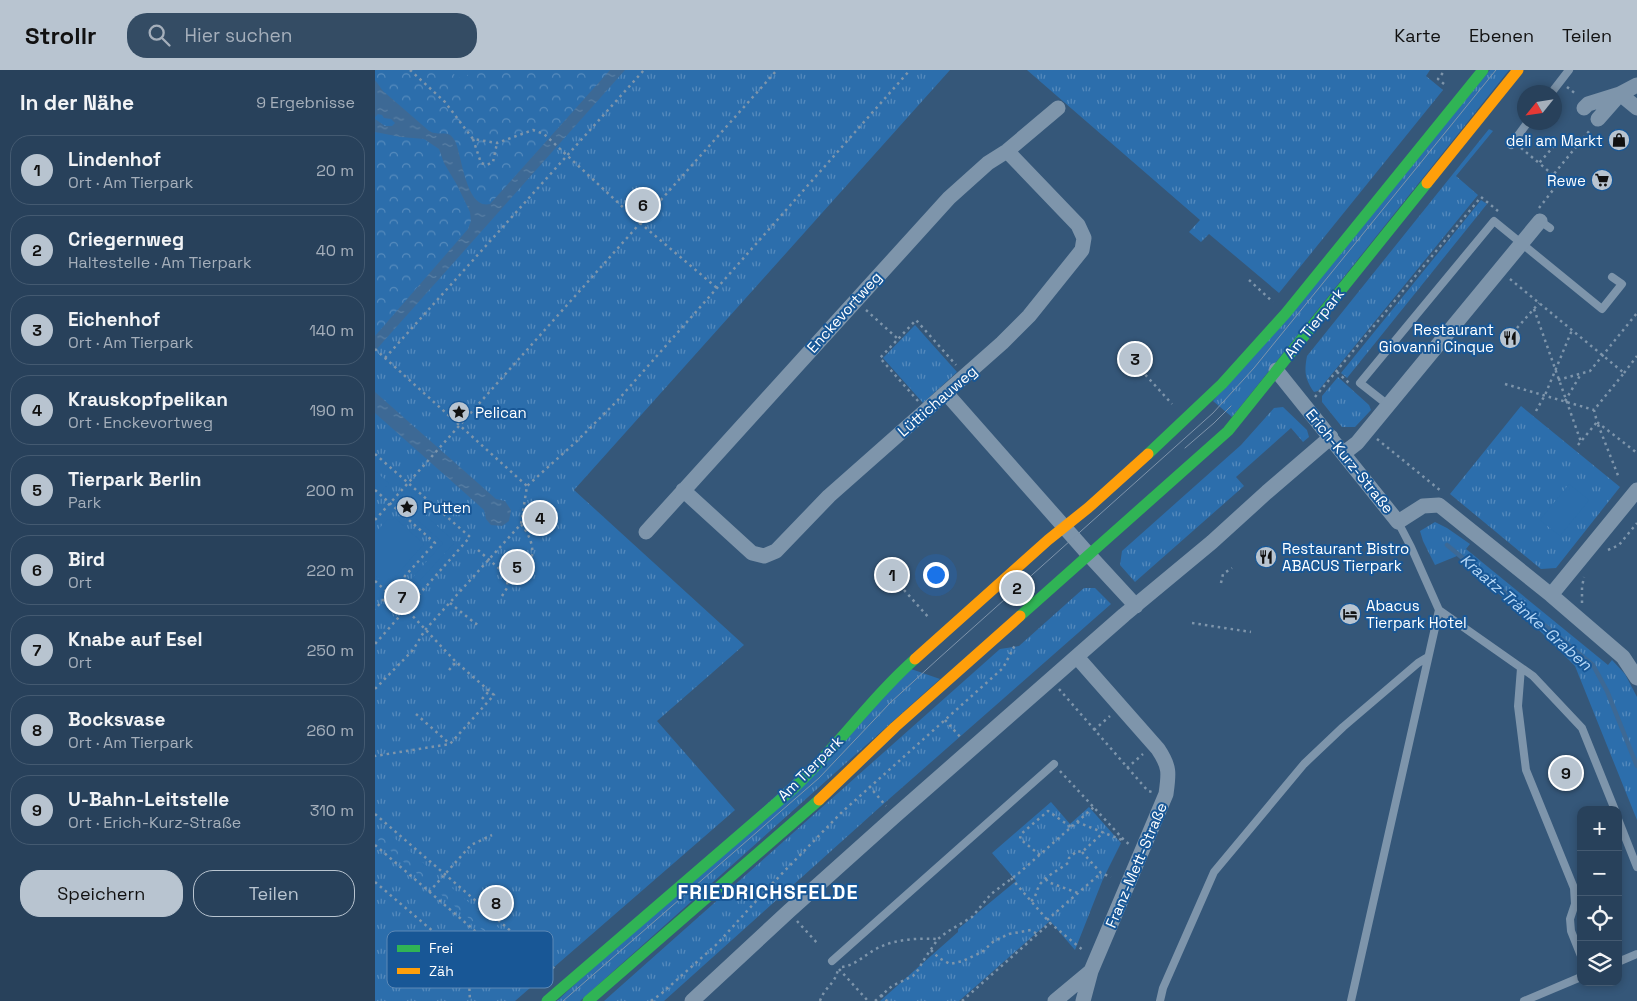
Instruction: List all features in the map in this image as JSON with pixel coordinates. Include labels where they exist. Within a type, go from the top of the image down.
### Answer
[{"type":"main road","name":"Am Tierpark","points":[[547,1001],[794,788],[813,770],[897,675],[1186,420],[1262,341],[1483,70]]},
{"type":"main road","name":"Am Tierpark","points":[[588,1001],[785,831],[895,727],[1238,420],[1517,70]]},
{"type":"street","points":[[1583,102],[1620,94],[1637,85]]},
{"type":"street","points":[[1620,94],[1637,108]]},
{"type":"street","points":[[1598,119],[1620,94]]},
{"type":"street","name":"Enckevortweg","points":[[646,532],[949,198],[988,163],[1007,151],[1058,108]]},
{"type":"street","name":"Lüttichauweg","points":[[683,490],[752,553],[764,556],[776,551],[829,496],[1002,343],[1029,316],[1082,250],[1084,238],[1078,226],[1007,151]]},
{"type":"street","points":[[1344,453],[1357,443],[1521,244],[1545,225]]},
{"type":"street","name":"Erich-Kurz-Straße","points":[[1276,370],[1398,522],[1423,506],[1439,505],[1551,595],[1623,657],[1637,678]]},
{"type":"street","points":[[946,393],[1136,606]]},
{"type":"street","points":[[693,1001],[789,911],[895,816],[1331,437]]},
{"type":"street","points":[[1551,595],[1637,490]]},
{"type":"street","name":"Franz-Mett-Straße","points":[[1077,657],[1155,744],[1167,763],[1169,775],[1165,797],[1094,964],[1083,1001]]},
{"type":"street","name":"Franz-Mett-Straße","points":[[1055,1001],[1094,964]]},
{"type":"lane","points":[[1557,85],[1569,70]]},
{"type":"lane","points":[[1512,143],[1522,130]]},
{"type":"lane","points":[[1388,405],[1360,383],[1494,221],[1602,309],[1622,284],[1612,277]]},
{"type":"lane","points":[[1398,522],[1439,610],[1533,676],[1582,728],[1613,806]]},
{"type":"lane","points":[[1351,1001],[1439,610]]},
{"type":"lane","points":[[1160,1001],[1163,988],[1214,872],[1304,764],[1343,727],[1428,656]]},
{"type":"lane","points":[[1521,668],[1518,706],[1526,770],[1574,888],[1575,904],[1570,919],[1571,931],[1577,946]]},
{"type":"lane","points":[[832,961],[1054,764]]},
{"type":"lane","points":[[1622,829],[1637,867]]},
{"type":"lane","points":[[1622,960],[1637,954]]},
{"type":"lane","points":[[1524,1001],[1577,979]]},
{"type":"path","points":[[411,70],[445,102],[473,138],[481,163],[487,165],[493,162],[497,142]]},
{"type":"path","points":[[385,358],[644,70]]},
{"type":"path","points":[[375,520],[777,70]]},
{"type":"path","points":[[375,689],[413,650],[425,630],[521,524],[527,486],[577,441],[617,401],[910,70]]},
{"type":"path","points":[[1444,84],[1438,79],[1445,70]]},
{"type":"path","points":[[1553,175],[1598,119]]},
{"type":"path","points":[[473,138],[497,142],[533,130],[544,134],[640,223],[717,288]]},
{"type":"path","points":[[1512,143],[1560,181],[1533,215],[1545,225]]},
{"type":"path","points":[[1539,163],[1555,145]]},
{"type":"path","points":[[1306,407],[1481,197],[1501,214]]},
{"type":"path","points":[[1499,270],[1624,373]]},
{"type":"path","points":[[1249,280],[1273,302]]},
{"type":"path","points":[[855,300],[898,339]]},
{"type":"path","points":[[1517,328],[1539,303]]},
{"type":"path","points":[[1534,309],[1581,442]]},
{"type":"path","points":[[1558,380],[1590,371],[1637,313]]},
{"type":"path","points":[[926,410],[880,358],[916,320],[966,375]]},
{"type":"path","points":[[1536,411],[1545,395],[1572,330]]},
{"type":"path","points":[[375,349],[527,486]]},
{"type":"path","points":[[1594,410],[1637,356]]},
{"type":"path","points":[[1141,370],[1172,404]]},
{"type":"path","points":[[1565,401],[1581,374]]},
{"type":"path","points":[[1505,384],[1594,410]]},
{"type":"path","points":[[1594,410],[1619,478]]},
{"type":"path","points":[[1577,445],[1597,422]]},
{"type":"path","points":[[1597,422],[1637,454]]},
{"type":"path","points":[[1367,431],[1442,492]]},
{"type":"path","points":[[375,454],[470,538],[375,644]]},
{"type":"path","points":[[375,490],[435,543],[375,609]]},
{"type":"path","points":[[1606,550],[1619,545],[1637,523]]},
{"type":"path","points":[[478,550],[503,572],[513,575],[527,568],[531,560],[532,547],[528,534],[521,524]]},
{"type":"path","points":[[1221,583],[1223,574],[1232,568]]},
{"type":"path","points":[[502,596],[507,588],[508,573]]},
{"type":"path","points":[[1580,620],[1586,616],[1581,594],[1584,573]]},
{"type":"path","points":[[375,581],[406,608],[456,662],[494,695],[450,744],[375,756]]},
{"type":"path","points":[[904,590],[931,620]]},
{"type":"path","points":[[450,603],[476,624],[477,622]]},
{"type":"path","points":[[1192,623],[1251,632]]},
{"type":"path","points":[[651,1001],[717,944],[774,881],[869,786],[1003,668],[1016,644]]},
{"type":"path","points":[[449,670],[456,662]]},
{"type":"path","points":[[1051,680],[1148,791],[1165,797]]},
{"type":"path","points":[[482,699],[489,691]]},
{"type":"path","points":[[1094,730],[1121,707]]},
{"type":"path","points":[[416,714],[450,744]]},
{"type":"path","points":[[945,720],[972,750]]},
{"type":"path","points":[[1127,768],[1155,744]]},
{"type":"path","points":[[1054,764],[1124,840],[1141,853]]},
{"type":"path","points":[[869,786],[895,816]]},
{"type":"path","points":[[875,1001],[892,986],[913,976],[919,970],[938,939],[972,918],[991,894],[1040,855],[1093,808]]},
{"type":"path","points":[[1040,855],[1021,839],[1021,834],[1048,811],[1071,827]]},
{"type":"path","points":[[375,814],[510,931]]},
{"type":"path","points":[[1077,822],[1124,840]]},
{"type":"path","points":[[1082,852],[1104,832]]},
{"type":"path","points":[[429,892],[471,845],[492,835]]},
{"type":"path","points":[[375,845],[475,931]]},
{"type":"path","points":[[1031,902],[1035,899],[1040,885],[1056,870],[1060,870],[1068,863],[1069,858],[1077,851],[1082,852],[1101,873],[1111,877]]},
{"type":"path","points":[[962,1001],[1038,934],[1048,922],[1101,873]]},
{"type":"path","points":[[1011,878],[1048,922],[1079,948],[1094,964]]},
{"type":"path","points":[[1046,879],[1049,882],[1078,893]]},
{"type":"path","points":[[375,882],[433,931]]},
{"type":"path","points":[[789,911],[818,944]]},
{"type":"path","points":[[931,950],[939,958],[950,964],[963,961],[982,952],[994,941],[1009,934],[1031,930],[1038,934]]},
{"type":"path","points":[[838,967],[856,963],[880,947],[896,942],[918,938],[938,939]]},
{"type":"path","points":[[820,1001],[823,992],[836,980],[838,967]]},
{"type":"path","points":[[838,967],[868,1001]]},
{"type":"path","points":[[469,988],[470,1001]]},
{"type":"path","points":[[881,995],[887,1001]]},
{"type":"green space","points":[[375,70],[950,70],[574,490],[744,645],[657,721],[735,810],[553,968],[553,931],[387,931],[387,988],[530,988],[515,1001],[375,1001]]},
{"type":"green space","points":[[375,70],[447,70],[463,80],[473,70],[610,70],[490,204],[482,204],[470,190],[451,136],[428,129],[403,109],[379,86]]},
{"type":"green space","points":[[1027,70],[1430,70],[1426,76],[1443,90],[1279,293],[1209,234],[1201,242],[1189,232],[1200,220]]},
{"type":"green space","points":[[1490,70],[1509,70],[1232,417],[1213,401]]},
{"type":"green space","points":[[1489,129],[1493,131],[1456,176],[1478,195],[1318,391],[1314,392],[1306,375],[1307,356]]},
{"type":"green space","points":[[375,132],[424,139],[439,149],[444,163],[470,212],[471,221],[468,229],[375,336]]},
{"type":"green space","points":[[1481,200],[1487,204],[1347,378],[1341,373]]},
{"type":"green space","points":[[915,325],[957,372],[923,403],[883,358]]},
{"type":"green space","points":[[1338,377],[1369,405],[1371,410],[1355,427],[1342,427],[1322,402],[1322,396]]},
{"type":"green space","points":[[1521,406],[1620,487],[1556,568],[1541,569],[1450,494]]},
{"type":"green space","points":[[1283,407],[1307,430],[1309,437],[1303,442],[1291,428],[1236,477],[1244,486],[1135,582],[1120,565],[1122,551],[1241,445],[1274,408]]},
{"type":"green space","points":[[375,471],[389,483],[383,490],[375,482]]},
{"type":"green space","points":[[1569,484],[1589,500],[1560,536],[1540,520]]},
{"type":"green space","points":[[411,502],[455,542],[404,598],[399,593],[443,543],[405,509]]},
{"type":"green space","points":[[395,518],[424,544],[387,586],[375,576],[375,533],[388,519],[392,520]]},
{"type":"green space","points":[[1435,522],[1470,544],[1466,549],[1608,665],[1612,660],[1625,674],[1637,697],[1637,820],[1575,666],[1542,633],[1457,556],[1435,565],[1420,531]]},
{"type":"green space","points":[[1084,588],[1095,588],[1111,604],[880,807],[664,1001],[604,1001],[1000,649],[1019,646]]},
{"type":"green space","points":[[911,669],[940,679],[580,1001],[557,1001]]},
{"type":"green space","points":[[1051,802],[1070,824],[1089,807],[1121,843],[1103,879],[1075,950],[1050,921],[959,1001],[880,1001],[958,932],[958,929],[1016,881],[992,853]]},
{"type":"green space","points":[[386,831],[436,874],[428,883],[378,840]]},
{"type":"green space","points":[[445,882],[502,931],[484,931],[437,891]]},
{"type":"water","points":[[610,70],[625,70],[375,351],[375,336],[468,229],[471,221],[470,212],[444,163],[439,149],[424,139],[375,132],[375,119],[385,126],[392,126],[395,123],[391,119],[384,118],[382,115],[378,114],[375,117],[375,80],[383,91],[428,130],[434,133],[448,134],[453,138],[458,148],[466,180],[475,199],[482,204],[490,204]]},
{"type":"water","points":[[375,392],[496,499],[505,501],[511,510],[509,521],[502,526],[491,525],[486,519],[484,510],[375,413]]},
{"type":"waterway","name":"Kraatz-Tränke-Graben","points":[[1447,545],[1593,665],[1607,691],[1637,766]]},
{"type":"tram line","points":[[563,1001],[819,778],[890,703],[1213,413],[1254,368],[1496,70]]},
{"type":"tram line","points":[[1185,448],[1231,406]]},
{"type":"traffic: fast","points":[[1148,454],[1222,384],[1286,313],[1483,70]]},
{"type":"traffic: fast","points":[[1020,616],[1228,431],[1427,183]]},
{"type":"traffic: fast","points":[[547,1001],[794,788],[915,659]]},
{"type":"traffic: fast","points":[[588,1001],[819,800]]},
{"type":"traffic: slow","points":[[1427,183],[1518,70]]},
{"type":"traffic: slow","points":[[915,659],[1148,454]]},
{"type":"traffic: slow","points":[[819,800],[895,727],[1020,616]]},
{"type":"place","name":"deli am Markt","points":[[1619,140]]},
{"type":"place","name":"Rewe","points":[[1602,180]]},
{"type":"place","name":"Bird","points":[[643,205]]},
{"type":"place","name":"Restaurant Giovanni Cinque","points":[[1510,338]]},
{"type":"place","name":"Eichenhof","points":[[1135,359]]},
{"type":"place","name":"Pelican","points":[[459,412]]},
{"type":"place","name":"Putten","points":[[407,507]]},
{"type":"place","name":"Krauskopfpelikan","points":[[540,518]]},
{"type":"place","name":"Restaurant Bistro ABACUS Tierpark","points":[[1266,557]]},
{"type":"place","name":"Tierpark Berlin","points":[[517,567]]},
{"type":"place","name":"Lindenhof","points":[[892,575]]},
{"type":"place","name":"Criegernweg","points":[[1017,588]]},
{"type":"place","name":"Knabe auf Esel","points":[[402,597]]},
{"type":"place","name":"Abacus Tierpark Hotel","points":[[1350,614]]},
{"type":"place","name":"U-Bahn-Leitstelle","points":[[1566,773]]},
{"type":"place","name":"Bocksvase","points":[[496,903]]},
{"type":"district","name":"FRIEDRICHSFELDE","points":[[768,892]]}]
